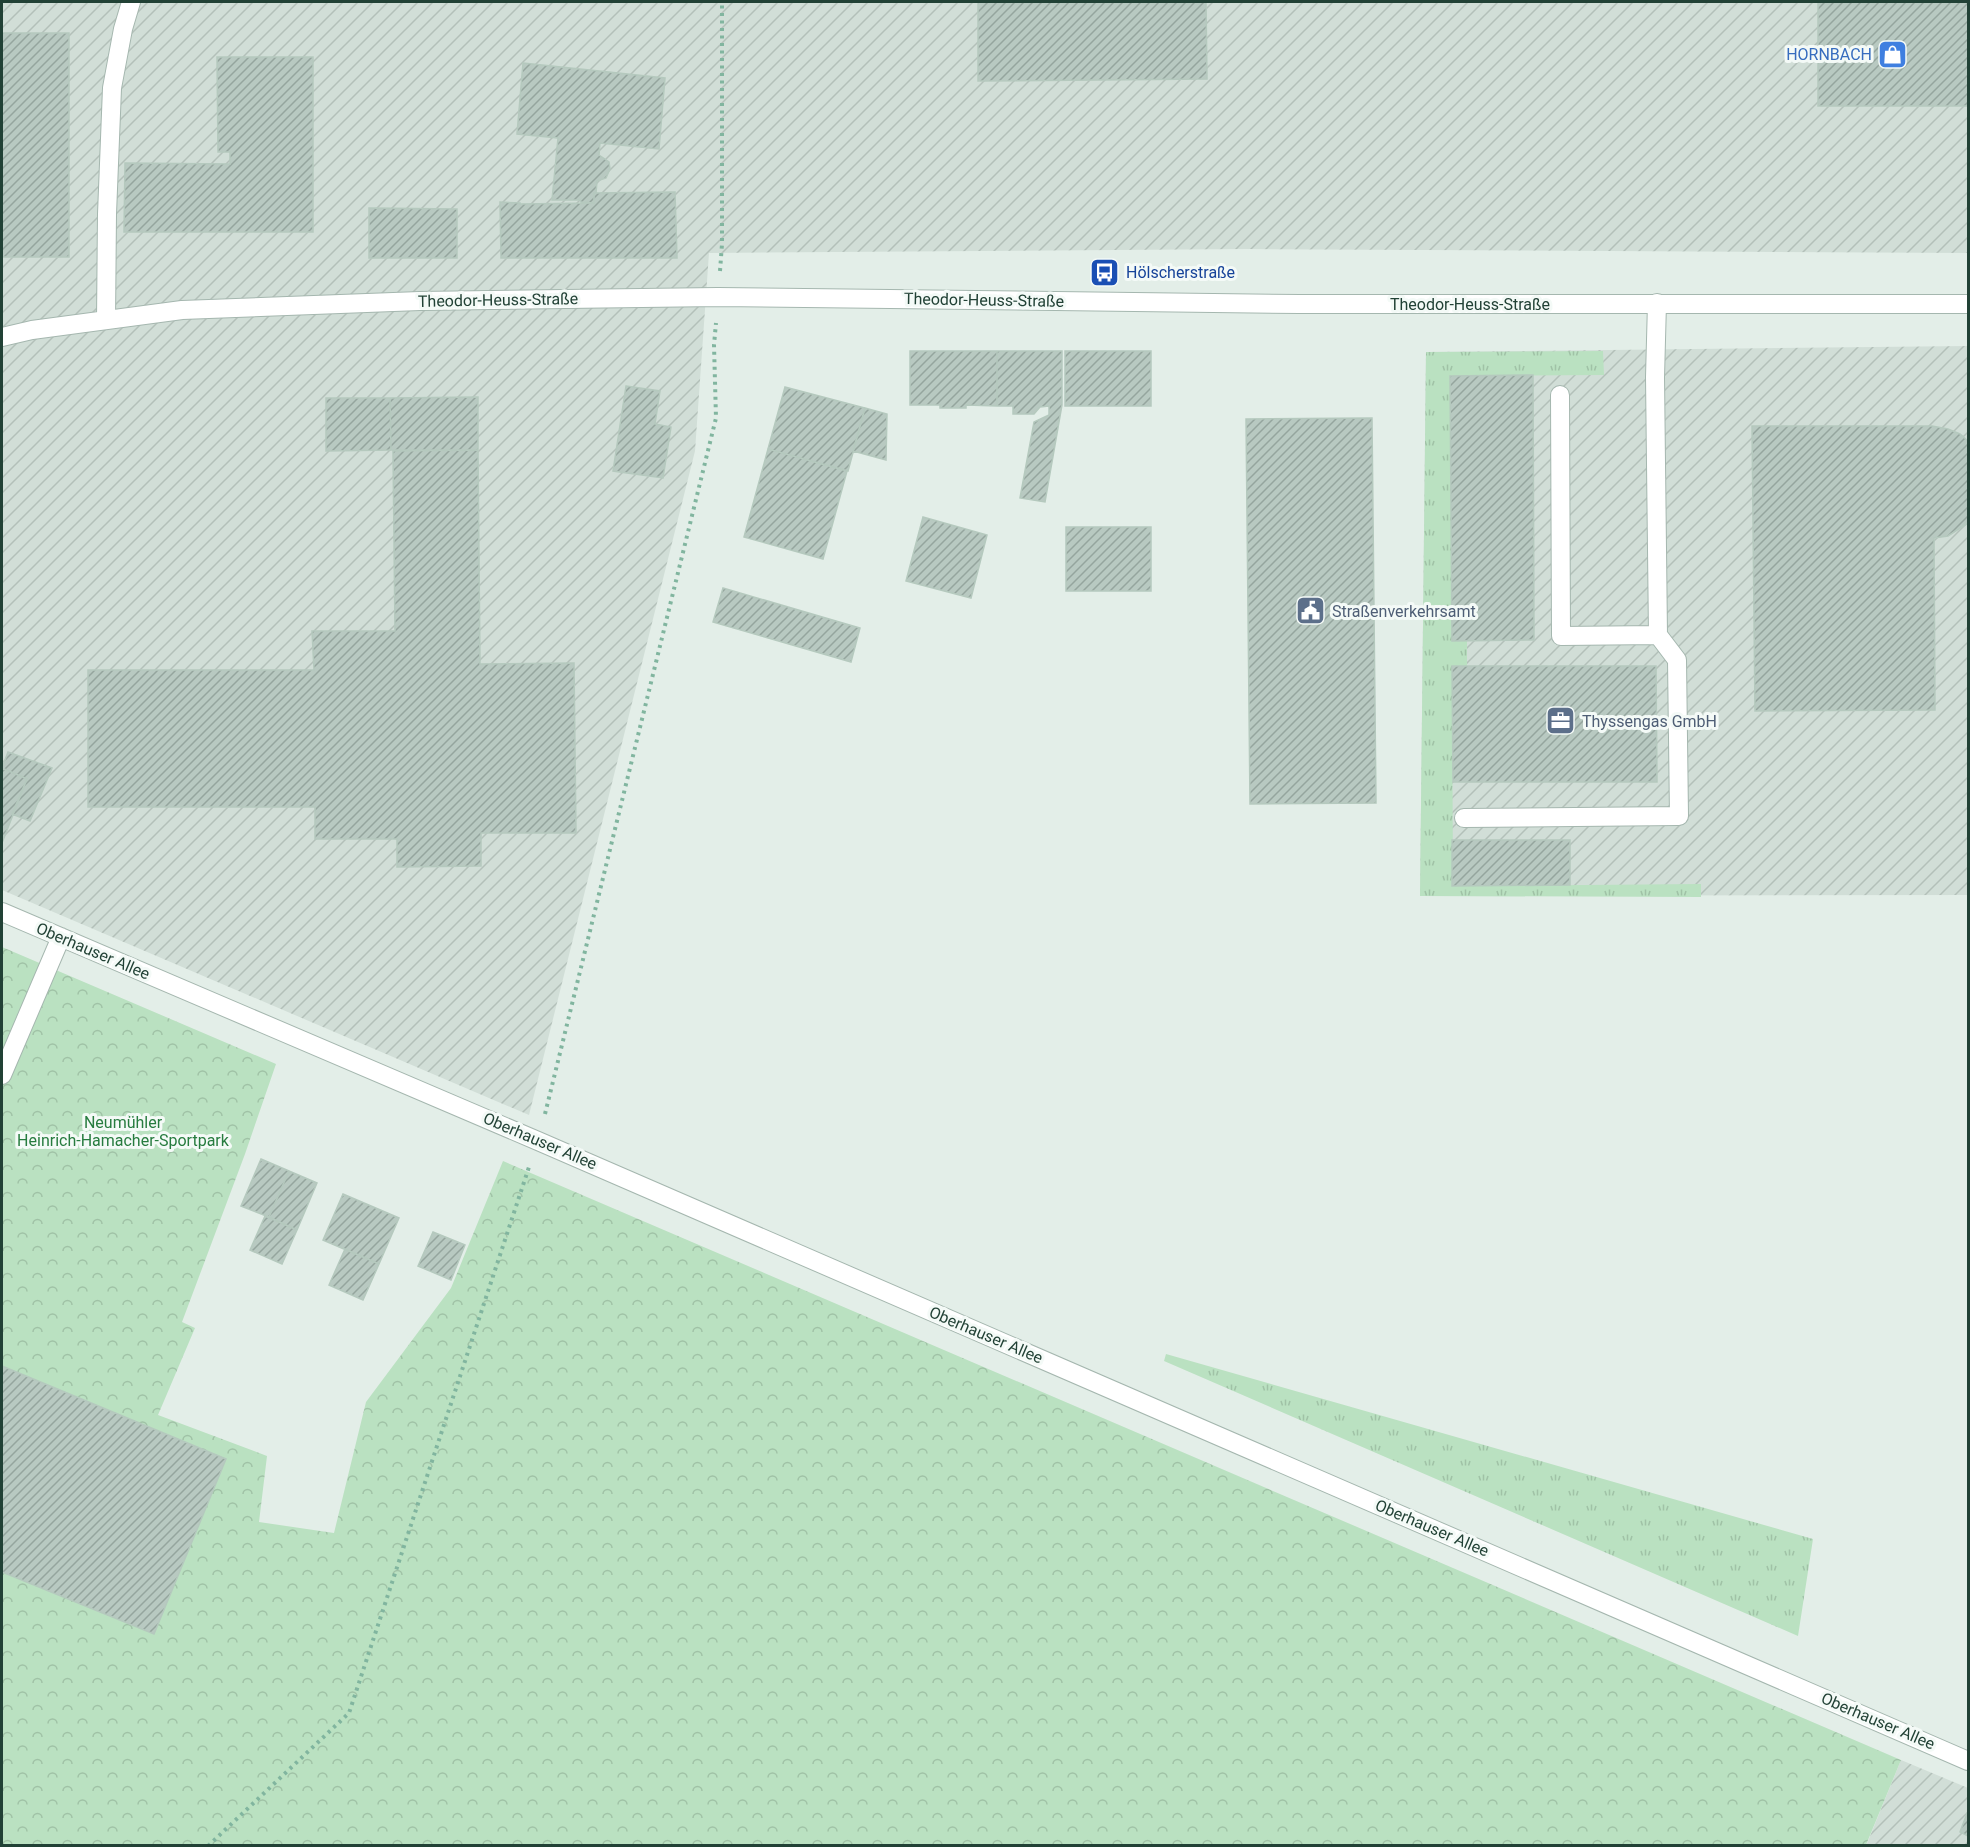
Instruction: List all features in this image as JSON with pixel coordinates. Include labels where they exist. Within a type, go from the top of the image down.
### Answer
[{"type":"street","points":[[106,320],[112,88],[123,29],[132,2]]},
{"type":"street","name":"Theodor-Heuss-Straße","points":[[2,337],[32,330],[182,310],[420,301],[718,297],[1300,304],[1968,304]]},
{"type":"street","points":[[1464,818],[1679,816],[1677,660],[1658,635],[1655,377],[1657,303]]},
{"type":"street","points":[[1560,395],[1561,636],[1658,635]]},
{"type":"street","name":"Oberhauser Allee","points":[[2,912],[538,1141],[1968,1761]]},
{"type":"street","points":[[2,1075],[61,937]]},
{"type":"path","points":[[208,1845],[349,1713],[538,1141],[716,418],[714,345],[722,244],[722,2]]},
{"type":"shaded area","points":[[2,2],[1968,2],[1968,253],[1247,249],[709,253],[695,451],[529,1115],[2,890]]},
{"type":"shaded area","points":[[1968,346],[1968,895],[1420,896],[1426,352]]},
{"type":"shaded area","points":[[1901,1760],[1968,1788],[1968,1845],[1866,1846]]},
{"type":"green space","points":[[1603,351],[1604,375],[1450,376],[1452,640],[1467,640],[1467,666],[1452,666],[1453,886],[1701,884],[1701,897],[1420,896],[1426,352]]},
{"type":"green space","name":"Neumühler Heinrich-Hamacher-Sportpark","points":[[2,947],[276,1064],[182,1322],[195,1328],[158,1415],[267,1456],[259,1522],[334,1533],[366,1402],[451,1288],[503,1161],[1901,1760],[1866,1845],[2,1845]]},
{"type":"green space","points":[[1166,1354],[1813,1539],[1798,1636],[1164,1361]]},
{"type":"building","points":[[978,2],[1206,2],[1207,79],[978,81]]},
{"type":"building","name":"HORNBACH","points":[[1818,2],[1968,2],[1968,106],[1818,106]]},
{"type":"building","points":[[2,33],[69,33],[69,257],[2,257]]},
{"type":"building","points":[[217,57],[313,57],[313,232],[124,232],[125,163],[230,164],[230,152],[218,152]]},
{"type":"building","points":[[523,63],[665,78],[659,149],[600,143],[599,155],[609,162],[610,169],[606,178],[597,181],[594,203],[580,200],[552,200],[558,138],[517,134]]},
{"type":"building","points":[[675,192],[677,258],[501,258],[500,202],[594,203],[594,193]]},
{"type":"building","points":[[369,208],[457,209],[457,258],[369,258]]},
{"type":"building","points":[[910,351],[997,351],[997,406],[966,405],[966,408],[940,408],[940,405],[910,405]]},
{"type":"building","points":[[997,351],[1062,351],[1062,405],[1045,502],[1020,498],[1034,422],[1049,415],[1049,406],[1040,407],[1034,414],[1013,414],[1013,406],[997,406]]},
{"type":"building","points":[[1065,351],[1151,351],[1151,406],[1065,406]]},
{"type":"building","points":[[1533,375],[1534,640],[1452,641],[1450,376]]},
{"type":"building","points":[[626,386],[660,391],[655,424],[671,427],[663,478],[613,471]]},
{"type":"building","points":[[785,387],[865,408],[848,471],[768,449]]},
{"type":"building","points":[[478,397],[478,450],[391,450],[390,398]]},
{"type":"building","points":[[326,398],[390,398],[391,450],[326,451]]},
{"type":"building","points":[[865,408],[887,414],[886,460],[853,451]]},
{"type":"building","name":"Straßenverkehrsamt","points":[[1372,418],[1376,803],[1250,804],[1246,419]]},
{"type":"building","points":[[1752,426],[1932,426],[1960,434],[1968,441],[1968,523],[1948,536],[1934,538],[1935,710],[1755,711]]},
{"type":"building","points":[[768,449],[847,471],[823,559],[744,537]]},
{"type":"building","points":[[478,450],[480,664],[574,663],[576,833],[481,833],[481,866],[397,867],[397,839],[315,839],[315,807],[88,807],[88,670],[314,670],[312,631],[395,631],[393,451]]},
{"type":"building","points":[[923,517],[987,535],[971,598],[906,581]]},
{"type":"building","points":[[1066,527],[1151,527],[1151,591],[1066,591]]},
{"type":"building","points":[[723,588],[860,628],[851,662],[713,622]]},
{"type":"building","points":[[1452,666],[1656,666],[1657,782],[1453,782]]},
{"type":"building","points":[[8,752],[52,768],[30,821],[12,814],[27,779],[2,768]]},
{"type":"building","points":[[2,768],[27,779],[2,843]]},
{"type":"building","points":[[1452,840],[1570,840],[1570,885],[1452,886]]},
{"type":"building","points":[[261,1159],[289,1171],[269,1217],[241,1206]]},
{"type":"building","points":[[289,1171],[317,1183],[297,1230],[269,1217]]},
{"type":"building","points":[[343,1194],[399,1218],[379,1264],[323,1240]]},
{"type":"building","points":[[265,1216],[297,1230],[282,1264],[250,1250]]},
{"type":"building","points":[[433,1232],[465,1245],[451,1280],[418,1266]]},
{"type":"building","points":[[345,1249],[379,1264],[363,1300],[329,1285]]},
{"type":"building","points":[[2,1366],[226,1459],[154,1634],[2,1572]]},
{"type":"building","points":[[1968,1811],[1968,1836],[1960,1832]]},
{"type":"place","name":"HORNBACH","points":[[1893,54]]},
{"type":"place","name":"Hölscherstraße","points":[[1105,272]]},
{"type":"place","name":"Straßenverkehrsamt","points":[[1311,611]]},
{"type":"place","name":"Thyssengas GmbH","points":[[1561,721]]}]
